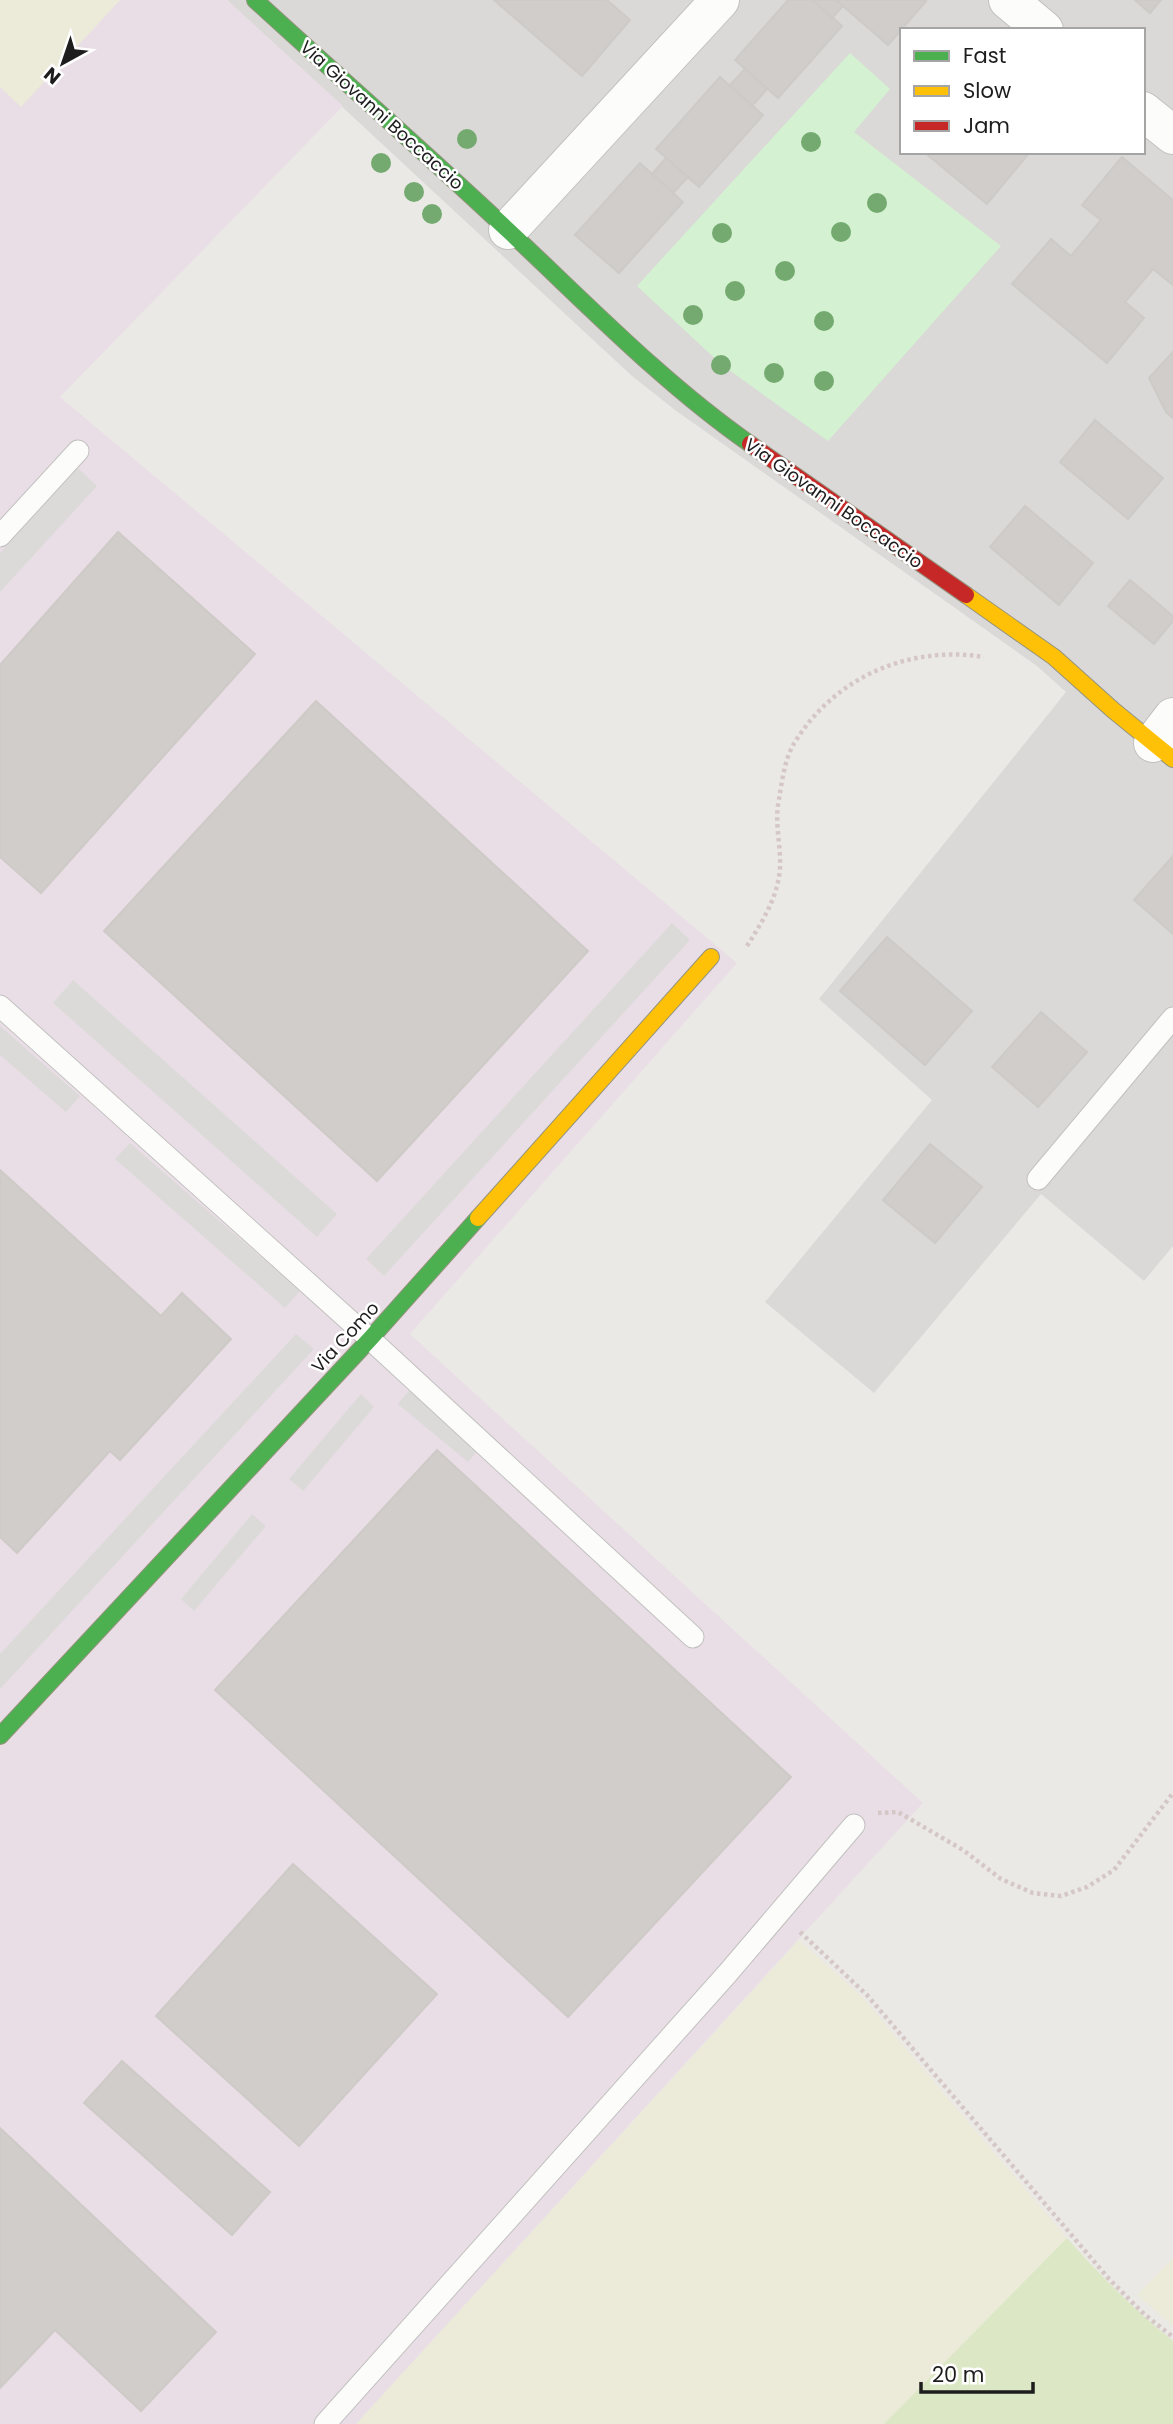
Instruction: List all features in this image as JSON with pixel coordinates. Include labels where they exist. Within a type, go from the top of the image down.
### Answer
[{"type":"street","name":"Via Giovanni Boccaccio","points":[[256,0],[508,230],[668,381],[710,416],[1054,657],[1166,739]]},
{"type":"street","points":[[508,230],[720,0]]},
{"type":"street","points":[[1008,0],[1042,28]]},
{"type":"street","points":[[1145,113],[1173,135]]},
{"type":"street","name":"Via Como","points":[[0,1736],[370,1339],[711,957]]},
{"type":"lane","points":[[0,537],[78,451]]},
{"type":"lane","points":[[0,1006],[370,1339],[692,1637]]},
{"type":"lane","points":[[1038,1179],[1173,1018]]},
{"type":"lane","points":[[324,2424],[727,1975],[854,1825]]},
{"type":"path","points":[[747,947],[767,914],[779,875],[776,821],[781,787],[793,743],[827,702],[867,674],[896,661],[950,654],[991,658]]},
{"type":"path","points":[[854,1825],[881,1811],[898,1812],[963,1850],[1000,1880],[1033,1893],[1061,1896],[1087,1887],[1114,1870],[1173,1793]]},
{"type":"path","points":[[785,1906],[798,1930],[867,1995],[1109,2279],[1144,2314],[1173,2337]]},
{"type":"shaded area","points":[[0,0],[120,0],[21,107],[0,87]]},
{"type":"shaded area","points":[[120,0],[227,0],[343,106],[60,397],[737,963],[410,1334],[923,1803],[356,2424],[0,2424],[0,87],[21,106]]},
{"type":"shaded area","points":[[227,0],[1173,0],[1173,1246],[1144,1281],[1041,1194],[874,1393],[765,1302],[932,1100],[819,999],[1066,692],[1037,666],[675,410],[632,376]]},
{"type":"shaded area","points":[[78,468],[97,486],[0,592],[0,553]]},
{"type":"shaded area","points":[[672,923],[690,940],[384,1276],[366,1259]]},
{"type":"shaded area","points":[[73,980],[337,1214],[317,1237],[53,1003]]},
{"type":"shaded area","points":[[0,1026],[80,1096],[66,1112],[0,1055]]},
{"type":"shaded area","points":[[130,1143],[300,1291],[285,1308],[115,1159]]},
{"type":"shaded area","points":[[296,1334],[314,1349],[0,1689],[0,1654]]},
{"type":"shaded area","points":[[412,1387],[482,1445],[468,1462],[398,1404]]},
{"type":"shaded area","points":[[361,1394],[374,1407],[303,1491],[289,1479]]},
{"type":"shaded area","points":[[252,1514],[266,1526],[194,1611],[181,1599]]},
{"type":"shaded area","points":[[799,1940],[862,1997],[1067,2238],[884,2424],[356,2424]]},
{"type":"shaded area","points":[[1173,2258],[1173,2326],[1137,2295]]},
{"type":"green space","points":[[850,53],[890,89],[854,132],[1001,246],[828,441],[722,365],[637,286]]},
{"type":"green space","points":[[1067,2238],[1118,2292],[1173,2341],[1173,2424],[884,2424]]},
{"type":"building","points":[[494,0],[607,0],[630,20],[582,76]]},
{"type":"building","points":[[788,0],[813,0],[842,26],[778,98],[735,60]]},
{"type":"building","points":[[813,0],[836,0],[843,6],[832,18]]},
{"type":"building","points":[[836,0],[926,1],[888,45]]},
{"type":"building","points":[[1135,0],[1161,0],[1150,13]]},
{"type":"building","points":[[745,69],[767,89],[752,106],[730,85]]},
{"type":"building","points":[[720,77],[763,115],[699,187],[656,149]]},
{"type":"building","points":[[926,154],[1028,154],[987,204]]},
{"type":"building","points":[[1122,157],[1173,200],[1173,285],[1153,269],[1125,302],[1144,318],[1107,363],[1012,284],[1051,239],[1071,256],[1101,220],[1082,205]]},
{"type":"building","points":[[666,158],[688,177],[673,193],[652,174]]},
{"type":"building","points":[[640,163],[683,202],[619,273],[575,235]]},
{"type":"building","points":[[1173,352],[1173,418],[1166,412],[1149,378]]},
{"type":"building","points":[[1095,420],[1163,478],[1128,519],[1060,462]]},
{"type":"building","points":[[1025,506],[1093,563],[1059,605],[990,547]]},
{"type":"building","points":[[118,532],[255,654],[41,893],[0,857],[0,665]]},
{"type":"building","points":[[1130,580],[1173,616],[1173,621],[1154,644],[1108,606]]},
{"type":"building","points":[[316,701],[588,951],[377,1181],[104,931]]},
{"type":"building","points":[[1173,856],[1173,934],[1134,900]]},
{"type":"building","points":[[887,937],[972,1011],[925,1065],[840,991]]},
{"type":"building","points":[[1041,1012],[1087,1052],[1038,1107],[992,1067]]},
{"type":"building","points":[[930,1144],[982,1187],[935,1243],[883,1200]]},
{"type":"building","points":[[0,1170],[161,1316],[182,1293],[231,1339],[120,1460],[110,1451],[17,1553],[0,1537]]},
{"type":"building","points":[[437,1450],[791,1777],[568,2017],[215,1690]]},
{"type":"building","points":[[293,1864],[437,1994],[299,2146],[156,2016]]},
{"type":"building","points":[[122,2061],[270,2192],[232,2235],[84,2103]]},
{"type":"building","points":[[0,2128],[216,2332],[141,2411],[55,2330],[0,2388]]},
{"type":"traffic: fast","points":[[255,0],[657,370],[750,444]]},
{"type":"traffic: fast","points":[[0,1736],[370,1339],[478,1218]]},
{"type":"traffic: slow","points":[[966,595],[1054,657],[1173,759]]},
{"type":"traffic: slow","points":[[478,1218],[711,957]]},
{"type":"traffic: jam","points":[[750,444],[966,595]]}]
